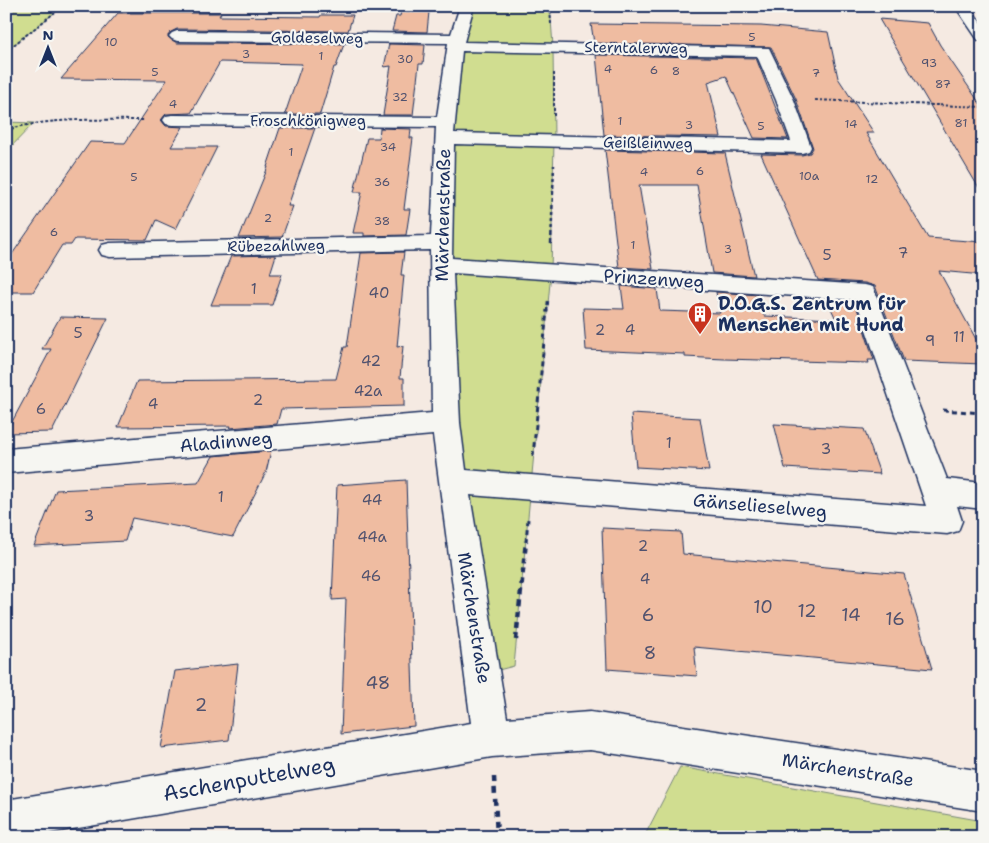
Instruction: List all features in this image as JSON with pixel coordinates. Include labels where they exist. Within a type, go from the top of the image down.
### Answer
[{"type":"street","name":"Märchenstraße","points":[[467,6],[456,42],[445,130],[441,254],[446,423],[492,738],[590,731],[983,791]]},
{"type":"street","points":[[962,6],[983,37]]},
{"type":"street","name":"Goldeselweg","points":[[177,36],[456,42]]},
{"type":"street","name":"Sterntalerweg","points":[[456,42],[763,51],[785,100]]},
{"type":"street","name":"Geißleinweg","points":[[445,130],[554,141],[802,147],[785,100]]},
{"type":"street","name":"Froschkönigweg","points":[[172,120],[445,130]]},
{"type":"street","name":"Rübezahlweg","points":[[110,250],[441,254]]},
{"type":"street","name":"Prinzenweg","points":[[441,254],[551,272],[865,293],[907,407]]},
{"type":"street","name":"Gänselieselweg","points":[[453,481],[947,521],[907,407]]},
{"type":"street","name":"Aladinweg","points":[[6,461],[446,423]]},
{"type":"street","points":[[936,491],[983,496]]},
{"type":"street","name":"Aschenputtelweg","points":[[6,820],[492,738]]},
{"type":"path","points":[[6,51],[63,6]]},
{"type":"path","points":[[483,674],[514,666],[551,272],[554,141],[553,46],[550,6]]},
{"type":"path","points":[[785,100],[904,102],[983,107]]},
{"type":"path","points":[[6,130],[34,123],[54,121],[172,120]]},
{"type":"path","points":[[907,407],[983,413]]},
{"type":"path","points":[[492,738],[497,837]]},
{"type":"green space","points":[[6,6],[63,6],[6,51]]},
{"type":"green space","points":[[467,6],[550,6],[553,46],[554,141],[551,272],[514,666],[483,674],[453,481],[444,138]]},
{"type":"green space","points":[[6,122],[34,123],[6,152]]},
{"type":"green space","points":[[680,767],[983,821],[983,837],[644,837]]},
{"type":"building","points":[[401,11],[429,12],[427,32],[392,31],[396,16],[400,16]]},
{"type":"building","points":[[118,13],[221,13],[219,16],[320,17],[321,15],[353,15],[348,31],[177,29],[171,32],[168,37],[177,43],[344,44],[336,67],[334,67],[320,114],[285,114],[302,64],[220,62],[191,113],[166,114],[161,120],[166,126],[183,127],[171,147],[217,147],[176,229],[156,220],[147,240],[75,239],[71,245],[62,245],[33,292],[6,292],[6,263],[90,142],[125,143],[167,80],[61,79]]},
{"type":"building","points":[[879,19],[928,23],[940,45],[983,108],[983,195]]},
{"type":"building","points":[[591,24],[761,26],[828,32],[838,78],[874,133],[866,133],[928,238],[983,242],[983,275],[939,271],[983,352],[983,364],[904,361],[875,286],[865,283],[818,280],[761,154],[802,155],[810,153],[813,148],[796,99],[771,47],[594,43]]},
{"type":"building","points":[[389,44],[425,45],[423,64],[419,64],[413,115],[383,115],[391,66],[384,67]]},
{"type":"building","points":[[596,55],[756,58],[788,139],[754,138],[726,76],[708,82],[721,137],[604,135]]},
{"type":"building","points":[[280,128],[315,128],[288,206],[293,206],[282,237],[239,238],[268,167]]},
{"type":"building","points":[[380,128],[411,129],[410,138],[413,138],[404,209],[410,209],[406,235],[364,236],[364,233],[353,233],[362,192],[354,192],[367,138],[379,138]]},
{"type":"building","points":[[605,150],[725,153],[754,276],[712,273],[697,185],[639,185],[653,269],[619,267]]},
{"type":"building","points":[[404,252],[401,275],[404,275],[397,347],[403,346],[400,378],[404,378],[404,406],[281,409],[277,424],[230,428],[231,426],[118,427],[137,381],[336,379],[344,347],[347,347],[361,253]]},
{"type":"building","points":[[276,255],[270,274],[282,274],[272,305],[211,305],[231,256]]},
{"type":"building","points":[[621,286],[657,289],[660,311],[720,313],[716,292],[759,295],[764,316],[836,319],[827,300],[855,302],[874,360],[868,360],[869,363],[724,359],[685,357],[685,354],[586,350],[583,308],[624,309]]},
{"type":"building","points":[[60,317],[108,318],[52,432],[6,433],[51,349],[42,349]]},
{"type":"building","points":[[631,414],[700,418],[709,471],[636,467]]},
{"type":"building","points":[[774,424],[864,429],[880,474],[785,468]]},
{"type":"building","points":[[271,451],[266,472],[233,537],[132,518],[125,541],[34,546],[56,490],[198,483],[213,456]]},
{"type":"building","points":[[406,480],[414,726],[341,734],[346,599],[332,600],[337,485]]},
{"type":"building","points":[[602,528],[681,532],[683,554],[904,574],[932,669],[694,647],[697,676],[607,669]]},
{"type":"building","points":[[238,664],[229,740],[161,748],[175,671]]},
{"type":"place","name":"D.O.G.S. Zentrum für Menschen mit Hund","points":[[700,335]]}]
